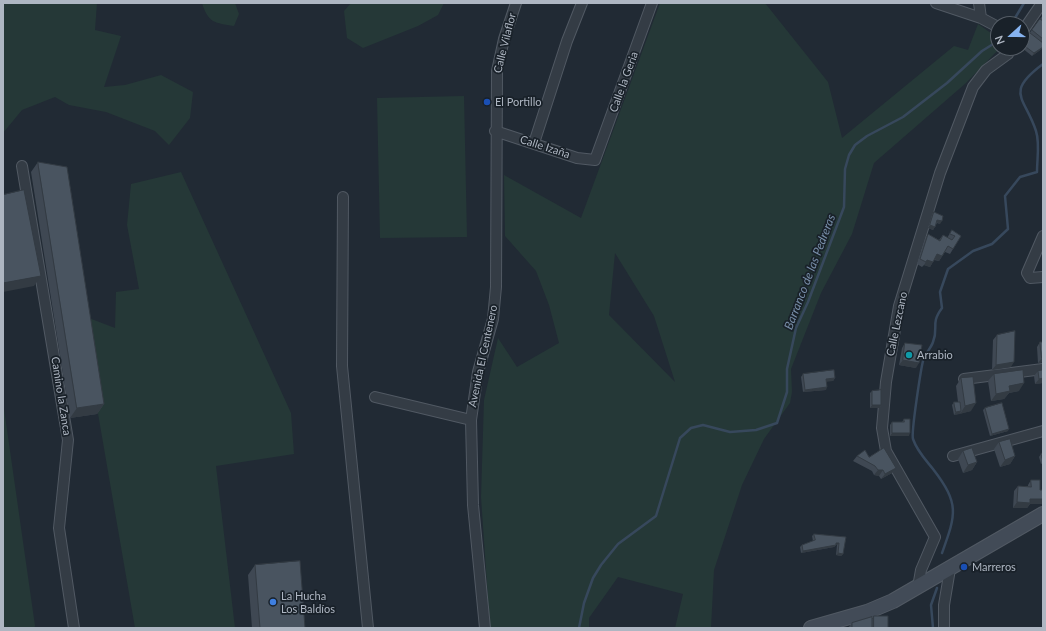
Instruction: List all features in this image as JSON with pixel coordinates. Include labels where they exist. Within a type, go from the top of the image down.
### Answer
[{"type":"main road","points":[[811,628],[867,612],[893,601],[1043,514]]},
{"type":"street","name":"Calle Vilaflor","points":[[495,131],[497,71],[504,39],[516,3]]},
{"type":"street","points":[[534,143],[567,41],[582,3]]},
{"type":"street","name":"Calle la Geria","points":[[595,160],[652,3]]},
{"type":"street","points":[[936,3],[980,18],[990,23]]},
{"type":"street","points":[[979,3],[980,18]]},
{"type":"street","points":[[1030,20],[1042,3]]},
{"type":"street","name":"Calle Lezcano","points":[[918,587],[921,570],[935,537],[886,451],[882,428],[886,382],[899,306],[940,173],[973,87],[986,70],[1005,56]]},
{"type":"street","name":"Calle Izaña","points":[[495,131],[577,158],[595,160]]},
{"type":"street","name":"Avenida El Centenero","points":[[485,628],[473,505],[471,420],[478,372],[493,319],[496,287],[495,131]]},
{"type":"street","name":"Camino la Zanca","points":[[22,166],[68,440],[59,528],[74,628]]},
{"type":"street","points":[[343,197],[342,366],[368,628]]},
{"type":"street","points":[[1043,237],[1027,273],[1030,278],[1043,277]]},
{"type":"street","points":[[964,379],[1043,369]]},
{"type":"street","points":[[375,397],[471,420]]},
{"type":"street","points":[[953,456],[1043,431]]},
{"type":"street","points":[[944,628],[944,605],[950,569]]},
{"type":"green space","points":[[3,3],[97,3],[95,30],[121,36],[104,87],[125,85],[161,75],[193,92],[190,118],[169,145],[155,131],[106,112],[69,105],[55,97],[22,110],[3,133]]},
{"type":"green space","points":[[202,3],[235,3],[239,14],[234,26],[213,21],[207,15]]},
{"type":"green space","points":[[351,3],[444,3],[438,15],[418,26],[363,48],[347,38],[344,11]]},
{"type":"green space","points":[[660,3],[765,3],[828,82],[842,138],[954,46],[968,50],[978,24],[990,32],[990,56],[992,56],[966,83],[874,163],[852,234],[821,293],[791,369],[792,392],[790,403],[764,439],[742,485],[714,570],[711,628],[675,628],[683,594],[618,577],[589,618],[589,628],[490,628],[481,497],[484,400],[498,338],[517,367],[559,343],[549,305],[536,271],[505,236],[504,175],[581,218]],"holes":[[[615,253],[654,316],[675,382],[609,315]]]},
{"type":"green space","points":[[464,96],[467,237],[380,238],[377,98]]},
{"type":"green space","points":[[181,172],[291,413],[294,454],[216,466],[235,628],[135,628],[81,315],[115,328],[116,292],[139,289],[127,225],[131,184]]},
{"type":"green space","points":[[3,402],[35,626],[34,628],[3,628]]},
{"type":"building","points":[[1040,19],[1043,21],[1043,39],[1032,30]]},
{"type":"building","points":[[1030,33],[1043,43],[1043,47],[1034,53],[1030,50]]},
{"type":"building","points":[[38,162],[67,167],[104,404],[77,408]]},
{"type":"building","points":[[24,190],[41,276],[3,283],[3,195]]},
{"type":"building","points":[[934,212],[943,216],[942,221],[937,220],[935,227],[930,225]]},
{"type":"building","points":[[952,230],[961,236],[953,249],[948,246],[942,256],[937,254],[933,262],[927,260],[926,262],[920,259],[928,234],[940,241],[943,235],[952,240],[955,236],[950,234]]},
{"type":"building","points":[[1015,331],[1014,362],[996,365],[997,335]]},
{"type":"building","points":[[1040,342],[1043,342],[1043,358],[1042,358]]},
{"type":"building","points":[[905,343],[922,345],[919,363],[903,360]]},
{"type":"building","points":[[834,370],[835,378],[826,379],[827,387],[805,390],[803,374]]},
{"type":"building","points":[[1023,370],[1024,383],[1009,386],[1010,391],[996,394],[994,374]]},
{"type":"building","points":[[1043,370],[1043,378],[1039,379],[1038,371]]},
{"type":"building","points":[[973,377],[976,403],[965,406],[961,378]]},
{"type":"building","points":[[881,390],[881,405],[872,405],[872,391]]},
{"type":"building","points":[[954,402],[960,402],[961,411],[956,412]]},
{"type":"building","points":[[1002,403],[1009,429],[992,434],[985,408]]},
{"type":"building","points":[[904,419],[910,419],[910,433],[892,433],[892,422],[904,422]]},
{"type":"building","points":[[1010,439],[1015,456],[1005,460],[999,442]]},
{"type":"building","points":[[884,448],[896,468],[885,474],[883,470],[878,470],[875,466],[857,456],[865,450],[869,457]]},
{"type":"building","points":[[972,448],[977,462],[968,465],[963,451]]},
{"type":"building","points":[[1031,480],[1040,480],[1040,490],[1043,490],[1043,499],[1030,499],[1030,503],[1017,502],[1018,486],[1031,487]]},
{"type":"building","points":[[814,534],[846,537],[843,554],[838,553],[839,543],[836,543],[836,545],[803,551],[802,545],[815,540]]},
{"type":"building","name":"La Hucha Los Baldíos","points":[[300,561],[305,628],[260,628],[255,565]]},
{"type":"building","points":[[874,616],[888,616],[888,628],[874,628]]},
{"type":"building","points":[[872,617],[872,628],[852,628],[852,623]]},
{"type":"waterway","name":"Barranco de las Pedreras","points":[[1016,16],[1024,3]]},
{"type":"waterway","name":"Barranco de las Pedreras","points":[[579,628],[584,603],[593,578],[601,565],[618,544],[656,516],[680,438],[691,428],[703,425],[730,432],[756,430],[777,423],[787,392],[787,369],[796,328],[808,302],[844,207],[845,169],[849,155],[855,145],[867,136],[903,117],[947,83],[982,51],[990,46]]},
{"type":"waterway","points":[[942,553],[952,519],[953,510],[951,501],[948,491],[942,481],[919,451],[913,439],[918,387],[923,361],[935,337],[935,322],[938,313],[942,308],[940,292],[948,269],[973,251],[992,244],[1008,229],[1005,196],[1020,177],[1037,172],[1037,136],[1032,120],[1023,103],[1021,89],[1024,82],[1031,74],[1043,64]]},
{"type":"waterway","points":[[933,628],[931,605],[937,588]]},
{"type":"place","name":"El Portillo","points":[[487,102]]},
{"type":"place","name":"Arrabio","points":[[909,355]]},
{"type":"place","name":"Marreros","points":[[964,567]]},
{"type":"place","name":"La Hucha Los Baldíos","points":[[273,602]]}]
